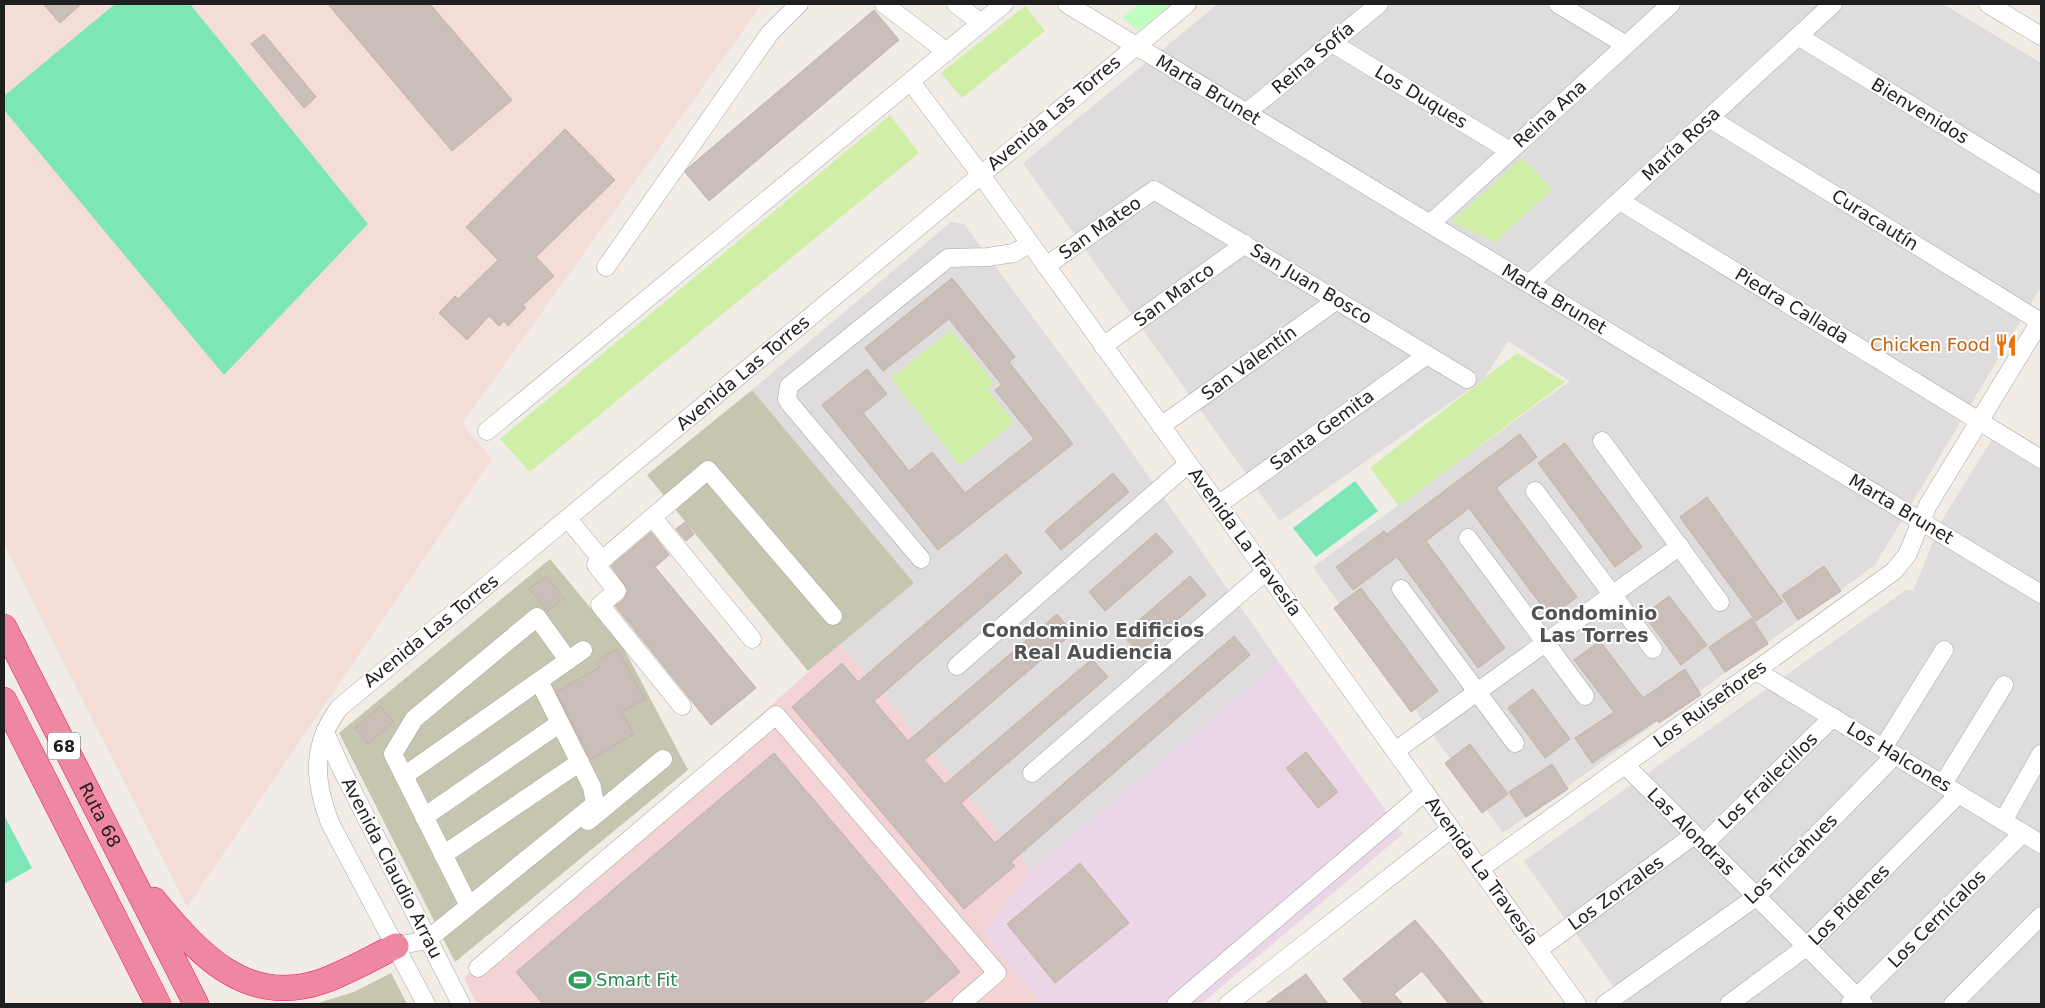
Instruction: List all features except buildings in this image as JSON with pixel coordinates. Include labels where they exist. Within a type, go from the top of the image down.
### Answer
[{"type":"highway","name":"Ruta 68","points":[[4,627],[196,1004]]},
{"type":"highway","name":"Ruta 68","points":[[4,700],[158,1004]]},
{"type":"highway","points":[[125,865],[195,948],[223,971],[249,984],[281,989],[313,985],[336,976],[396,946]]},
{"type":"street","points":[[606,266],[770,33],[799,4]]},
{"type":"street","points":[[884,4],[947,52]]},
{"type":"street","points":[[956,4],[981,23]]},
{"type":"street","points":[[487,431],[1004,4]]},
{"type":"street","name":"Marta Brunet","points":[[1067,4],[2041,594]]},
{"type":"street","name":"Avenida Las Torres","points":[[318,754],[332,717],[347,700],[568,519],[1187,4]]},
{"type":"street","name":"Reina Sofía","points":[[1246,113],[1379,4]]},
{"type":"street","points":[[1558,4],[1626,44]]},
{"type":"street","name":"Reina Ana","points":[[1430,224],[1671,4]]},
{"type":"street","name":"María Rosa","points":[[1529,284],[1833,4]]},
{"type":"street","points":[[1988,4],[2041,36]]},
{"type":"street","name":"Bienvenidos","points":[[1798,36],[2041,185]]},
{"type":"street","name":"Los Duques","points":[[1332,43],[1510,151]]},
{"type":"street","name":"Avenida La Travesía","points":[[911,82],[981,175],[1577,1004]]},
{"type":"street","name":"Curacautín","points":[[1709,118],[2041,321]]},
{"type":"street","name":"San Juan Bosco","points":[[1154,190],[1467,379]]},
{"type":"street","name":"San Mateo","points":[[1046,266],[1154,190]]},
{"type":"street","name":"Piedra Callada","points":[[1620,201],[2041,459]]},
{"type":"street","points":[[922,559],[791,405],[787,399],[789,386],[948,258],[988,257],[1014,253],[1030,243]]},
{"type":"street","name":"San Marco","points":[[1104,346],[1245,244]]},
{"type":"street","name":"San Valentín","points":[[1161,426],[1337,300]]},
{"type":"street","name":"Los Ruiseñores","points":[[1480,869],[1894,571],[1907,555],[1928,505],[2041,321]]},
{"type":"street","name":"Santa Gemita","points":[[1218,505],[1427,354]]},
{"type":"street","points":[[1602,441],[1720,602]]},
{"type":"street","points":[[957,666],[1188,464]]},
{"type":"street","points":[[682,706],[600,605],[617,591],[596,565],[708,470],[833,616]]},
{"type":"street","points":[[1535,491],[1653,649]]},
{"type":"street","points":[[652,518],[752,638]]},
{"type":"street","points":[[568,519],[602,560]]},
{"type":"street","points":[[1468,538],[1585,696]]},
{"type":"street","points":[[1395,751],[1680,546]]},
{"type":"street","points":[[1032,773],[1266,571]]},
{"type":"street","points":[[1401,588],[1515,743]]},
{"type":"street","points":[[468,906],[393,754],[414,719],[537,617],[568,660]]},
{"type":"street","points":[[404,776],[583,650]]},
{"type":"street","name":"Los Tricahues","points":[[1605,1004],[1756,897],[1889,751],[1944,650]]},
{"type":"street","name":"Los Halcones","points":[[1756,671],[2041,844]]},
{"type":"street","points":[[396,946],[427,940],[595,804],[592,787],[539,681]]},
{"type":"street","points":[[1944,784],[2004,685]]},
{"type":"street","points":[[478,968],[776,715],[997,973],[961,1004]]},
{"type":"street","name":"Los Frailecillos","points":[[1699,840],[1833,717]]},
{"type":"street","points":[[424,817],[560,723]]},
{"type":"street","name":"Avenida Claudio Arrau","points":[[325,732],[338,762],[460,1004]]},
{"type":"street","name":"Avenida Claudio Arrau","points":[[318,754],[320,794],[327,816],[426,1004]]},
{"type":"street","points":[[2003,820],[2041,754]]},
{"type":"street","points":[[533,854],[539,861],[663,759]]},
{"type":"street","points":[[443,855],[580,762]]},
{"type":"street","name":"Las Alondras","points":[[1625,765],[1806,947],[1857,1002]]},
{"type":"street","points":[[1176,1004],[1425,792]]},
{"type":"street","name":"Los Pidenes","points":[[1729,1004],[1806,947],[1959,794]]},
{"type":"street","points":[[1228,1004],[1451,829]]},
{"type":"street","name":"Los Cernícalos","points":[[1857,1002],[2023,832]]},
{"type":"street","name":"Los Zorzales","points":[[1538,950],[1699,840]]},
{"type":"street","points":[[1953,1004],[2041,916]]},
{"type":"shaded area","points":[[4,4],[762,4],[462,424],[492,459],[187,907],[4,544]]},
{"type":"shaded area","points":[[1218,4],[1943,4],[2041,63],[2041,287],[1875,565],[1503,833],[1313,567],[1570,381],[1508,341],[1484,379],[1280,521],[1023,163]]},
{"type":"shaded area","points":[[951,222],[964,224],[1109,420],[1279,662],[1031,871],[840,644],[914,583],[752,390]]},
{"type":"shaded area","points":[[752,390],[914,583],[808,671],[647,475]]},
{"type":"shaded area","points":[[1993,438],[2041,467],[2041,1004],[1626,1004],[1524,861],[1906,590],[1913,591],[1942,520]]},
{"type":"shaded area","points":[[550,559],[623,647],[688,770],[455,962],[339,733]]},
{"type":"shaded area","points":[[840,644],[1031,871],[983,933],[1038,1000],[1033,1004],[477,1004],[464,978]]},
{"type":"shaded area","points":[[1279,662],[1403,834],[1201,1004],[1033,1004],[1038,1000],[983,933],[1031,871]]},
{"type":"shaded area","points":[[391,973],[407,1004],[315,1004],[354,992]]},
{"type":"green space","points":[[115,4],[190,4],[368,224],[224,375],[4,110],[4,96]]},
{"type":"green space","points":[[1139,4],[1171,4],[1138,31],[1122,17]]},
{"type":"green space","points":[[1025,6],[1045,31],[962,98],[941,73]]},
{"type":"green space","points":[[890,115],[919,153],[530,472],[500,439]]},
{"type":"green space","points":[[1522,158],[1552,190],[1495,242],[1451,222]]},
{"type":"green space","points":[[951,330],[994,383],[987,389],[1014,423],[960,466],[891,378]]},
{"type":"green space","points":[[1517,353],[1565,382],[1399,506],[1370,468]]},
{"type":"green space","points":[[1355,481],[1378,511],[1316,557],[1293,528]]},
{"type":"green space","points":[[4,815],[32,868],[4,884]]},
{"type":"place","name":"Chicken Food","points":[[2006,345]]},
{"type":"place","name":"Smart Fit","points":[[580,980]]},
{"type":"district","name":"Condominio Las Torres","points":[[1594,624]]},
{"type":"district","name":"Condominio Edificios Real Audiencia","points":[[1093,641]]}]
